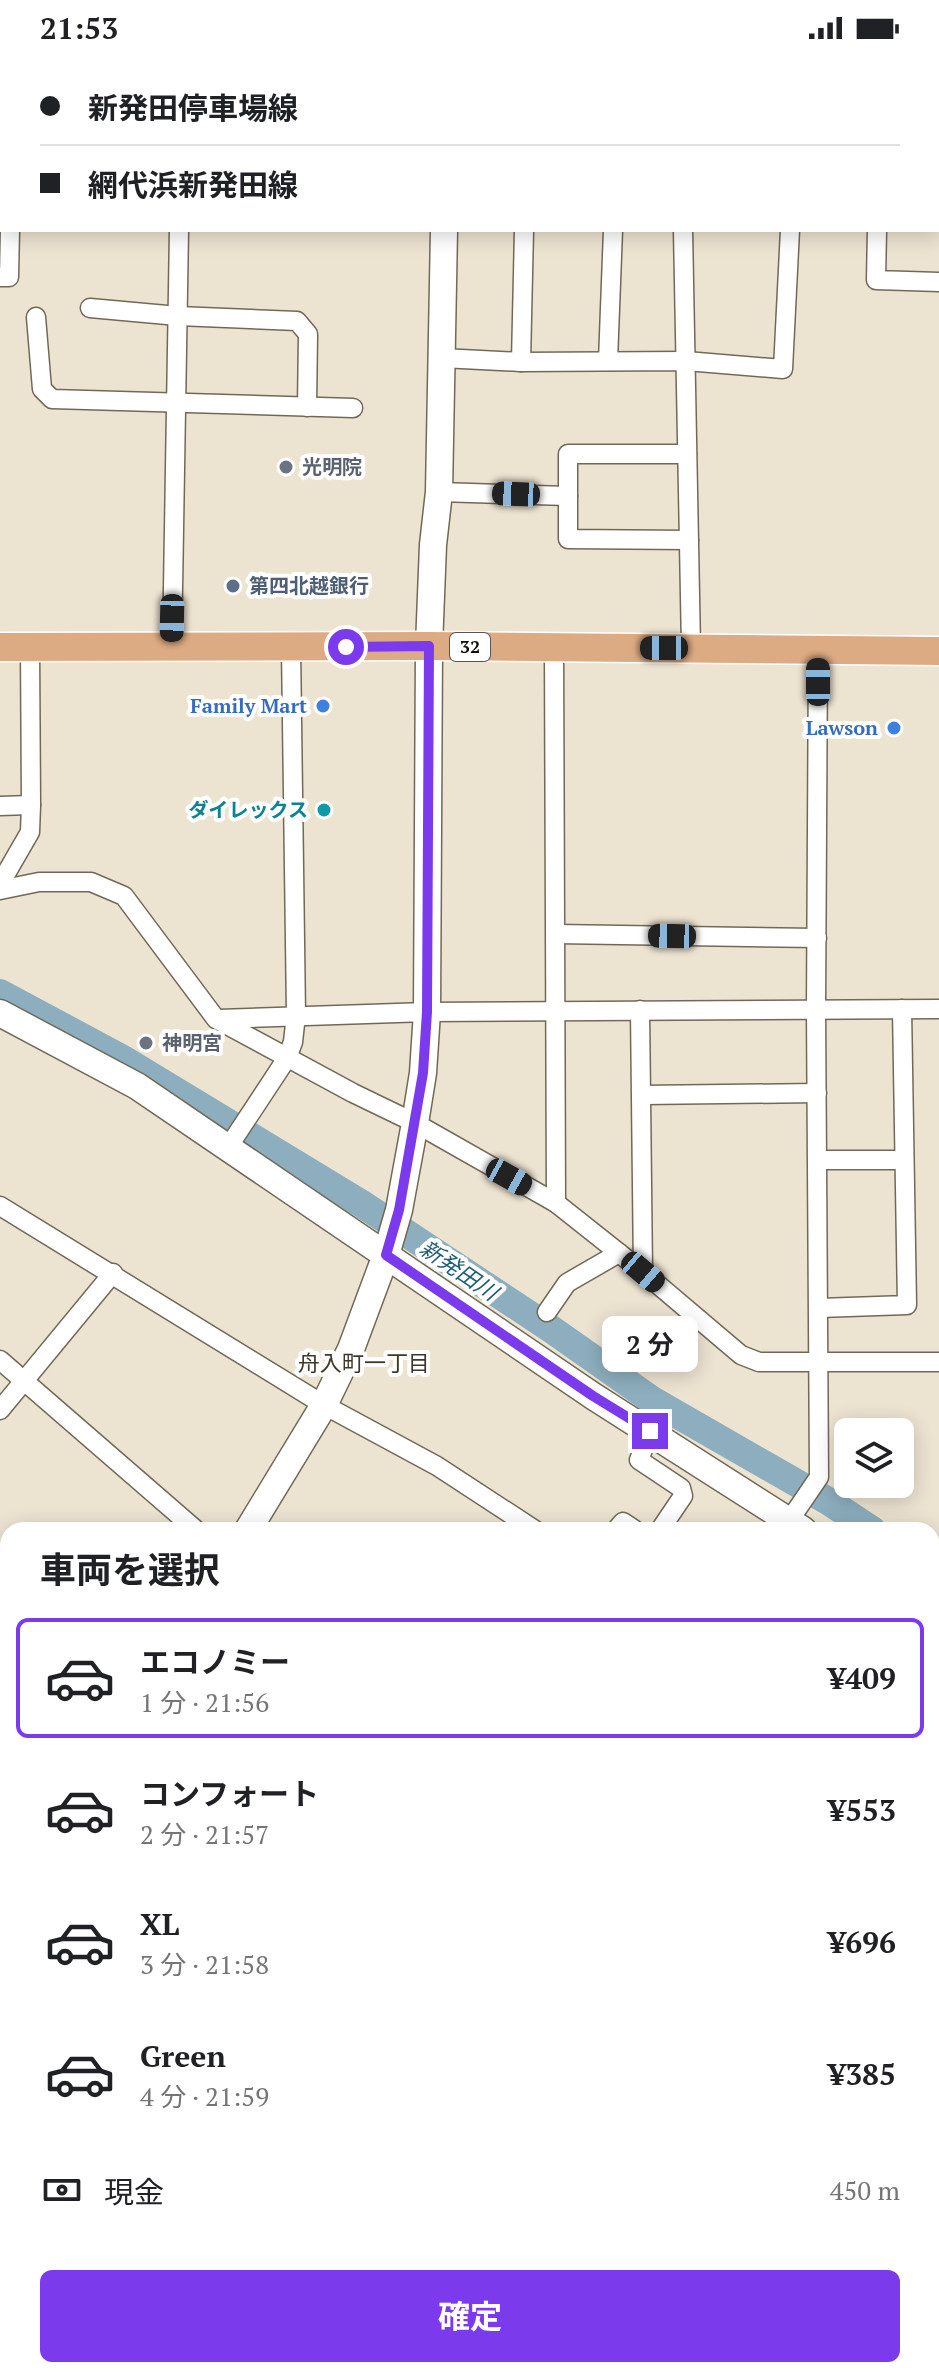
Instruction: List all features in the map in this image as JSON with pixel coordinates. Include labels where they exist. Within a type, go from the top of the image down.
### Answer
[{"type":"main road","name":"32","points":[[0,647],[429,646],[939,651]]},
{"type":"street","points":[[0,277],[9,277],[10,232]]},
{"type":"street","points":[[172,648],[179,232]]},
{"type":"street","points":[[253,1522],[324,1405],[351,1349],[399,1210],[423,1073],[427,1012],[429,646],[433,545],[439,492],[444,232]]},
{"type":"street","points":[[521,362],[524,232]]},
{"type":"street","points":[[608,361],[613,232]]},
{"type":"street","points":[[683,232],[691,648]]},
{"type":"street","points":[[442,358],[521,362],[686,361],[783,369],[790,232]]},
{"type":"street","points":[[877,232],[876,280],[939,282]]},
{"type":"street","points":[[90,308],[178,316],[297,321],[308,334],[307,407]]},
{"type":"street","points":[[36,317],[42,389],[52,399],[353,408]]},
{"type":"street","points":[[687,454],[568,454],[568,539],[689,540]]},
{"type":"street","points":[[439,492],[568,496]]},
{"type":"street","points":[[0,887],[30,832],[30,647]]},
{"type":"street","points":[[229,1145],[287,1058],[293,1042],[296,1015],[291,647]]},
{"type":"street","points":[[554,647],[556,1203]]},
{"type":"street","points":[[0,1013],[137,1086],[388,1248],[593,1396],[798,1518],[819,1477],[816,1009],[818,650]]},
{"type":"street","points":[[0,806],[31,805]]},
{"type":"street","points":[[0,887],[39,882],[91,882],[124,896],[216,1019],[415,1123],[556,1203],[741,1355],[759,1362],[939,1362]]},
{"type":"street","points":[[556,934],[817,938]]},
{"type":"street","points":[[819,1308],[907,1305],[902,1009]]},
{"type":"street","points":[[216,1019],[427,1012],[939,1009]]},
{"type":"street","points":[[640,1010],[643,1272]]},
{"type":"street","points":[[642,1095],[817,1093]]},
{"type":"street","points":[[818,1160],[904,1160]]},
{"type":"street","points":[[0,1206],[324,1405],[437,1466],[523,1522]]},
{"type":"street","points":[[547,1312],[567,1283],[619,1253]]},
{"type":"street","points":[[0,1410],[113,1273]]},
{"type":"street","points":[[0,1360],[187,1522]]},
{"type":"street","points":[[650,1431],[639,1460],[681,1488],[683,1496],[665,1522]]},
{"type":"waterway","name":"新発田川","points":[[0,993],[123,1059],[362,1204],[652,1400],[860,1522]]},
{"type":"place","name":"光明院","points":[[286,467]]},
{"type":"place","name":"第四北越銀行","points":[[233,586]]},
{"type":"place","name":"Family Mart","points":[[323,706]]},
{"type":"place","name":"Lawson","points":[[894,728]]},
{"type":"place","name":"ダイレックス","points":[[324,810]]},
{"type":"place","name":"神明宮","points":[[146,1043]]},
{"type":"district","name":"舟入町一丁目","points":[[364,1363]]},
{"type":"route","points":[[346,647],[429,646],[427,1012],[423,1073],[399,1210],[386,1255],[593,1396],[650,1431]]}]
